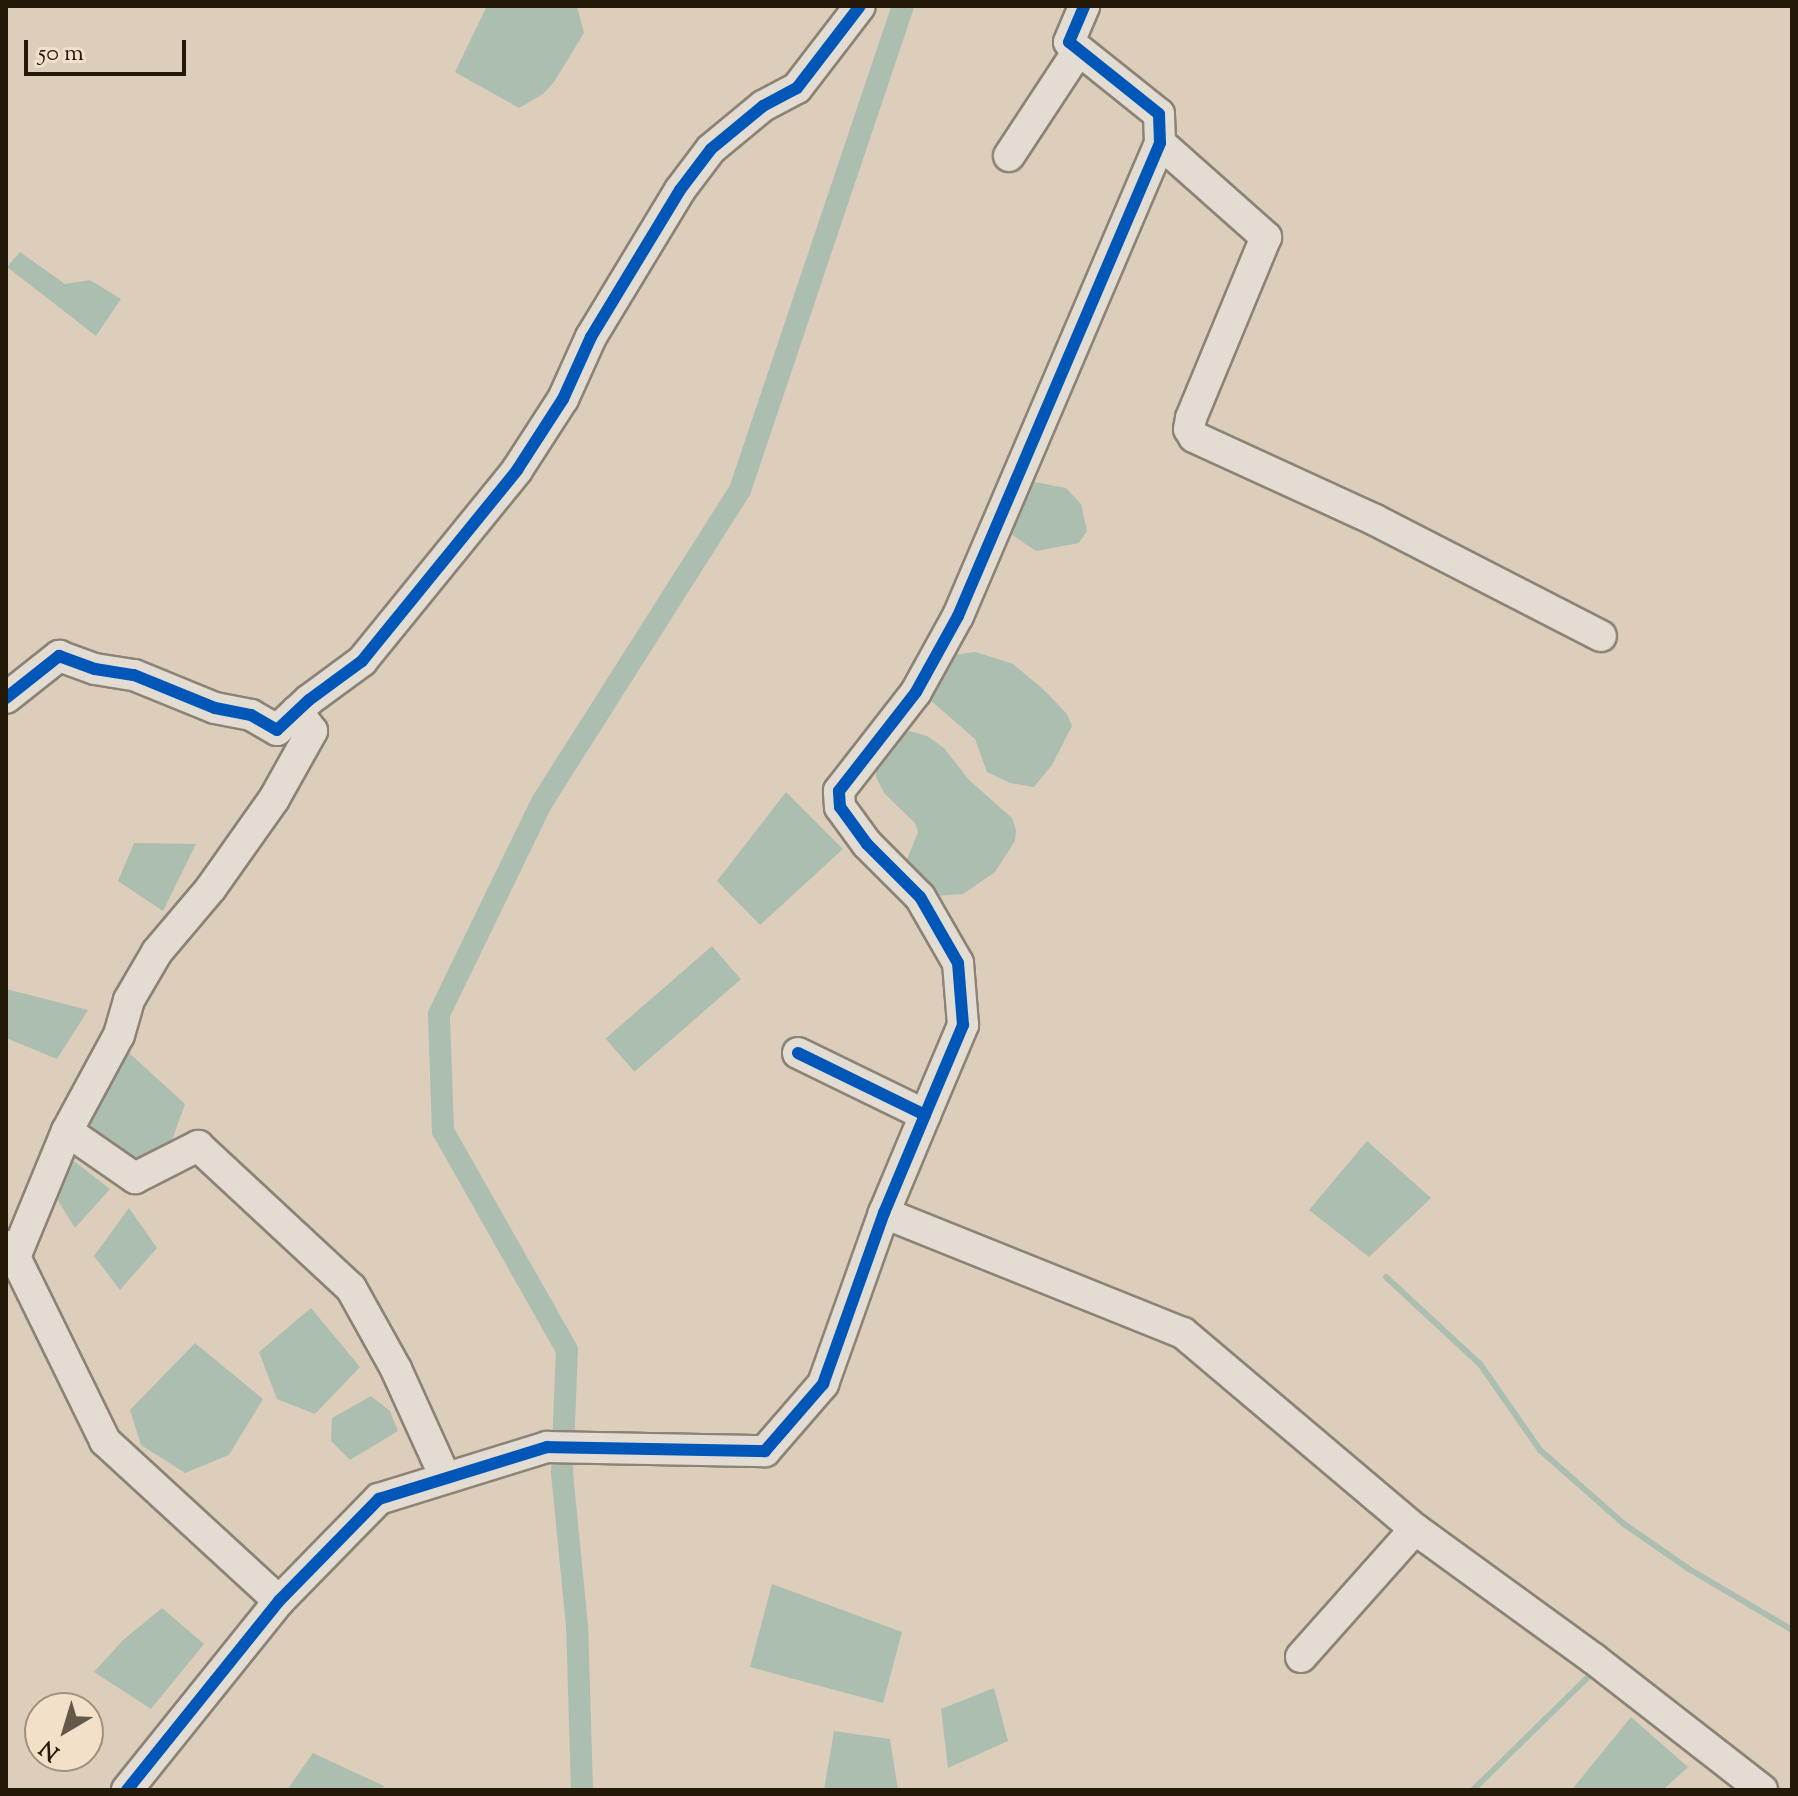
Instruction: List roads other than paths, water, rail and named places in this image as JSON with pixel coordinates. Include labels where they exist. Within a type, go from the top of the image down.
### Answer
[{"type":"street","points":[[6,698],[59,656],[95,669],[134,675],[215,708],[251,715],[277,730],[362,661],[517,470],[563,399],[591,337],[622,283],[638,263],[680,190],[711,149],[763,106],[797,88],[860,6]]},
{"type":"street","points":[[127,1790],[279,1601],[379,1499],[547,1447],[765,1451],[823,1384],[884,1213],[963,1025],[958,963],[920,897],[867,844],[840,807],[839,791],[916,692],[958,616],[1160,143],[1159,114],[1069,42],[1071,30],[1084,6]]},
{"type":"street","points":[[1009,156],[1078,51]]},
{"type":"street","points":[[1160,143],[1266,237],[1191,418],[1189,429],[1194,437],[1375,520],[1601,636]]},
{"type":"street","points":[[279,1601],[105,1441],[10,1252],[67,1131],[119,1035],[129,1000],[157,952],[211,888],[265,812],[312,731],[297,711]]},
{"type":"street","points":[[798,1053],[925,1115]]},
{"type":"street","points":[[67,1131],[135,1178],[198,1146],[351,1288],[396,1369],[445,1477]]},
{"type":"street","points":[[884,1213],[1183,1333],[1415,1529],[1594,1659],[1762,1790]]},
{"type":"street","points":[[1301,1657],[1415,1529]]},
{"type":"waterway","points":[[582,1790],[577,1626],[562,1473],[567,1350],[443,1131],[439,1014],[542,802],[740,490],[903,6]]},
{"type":"waterway","points":[[1386,1277],[1480,1364],[1540,1450],[1624,1524],[1689,1569],[1792,1630]]},
{"type":"waterway","points":[[1473,1790],[1591,1674],[1596,1678]]}]
